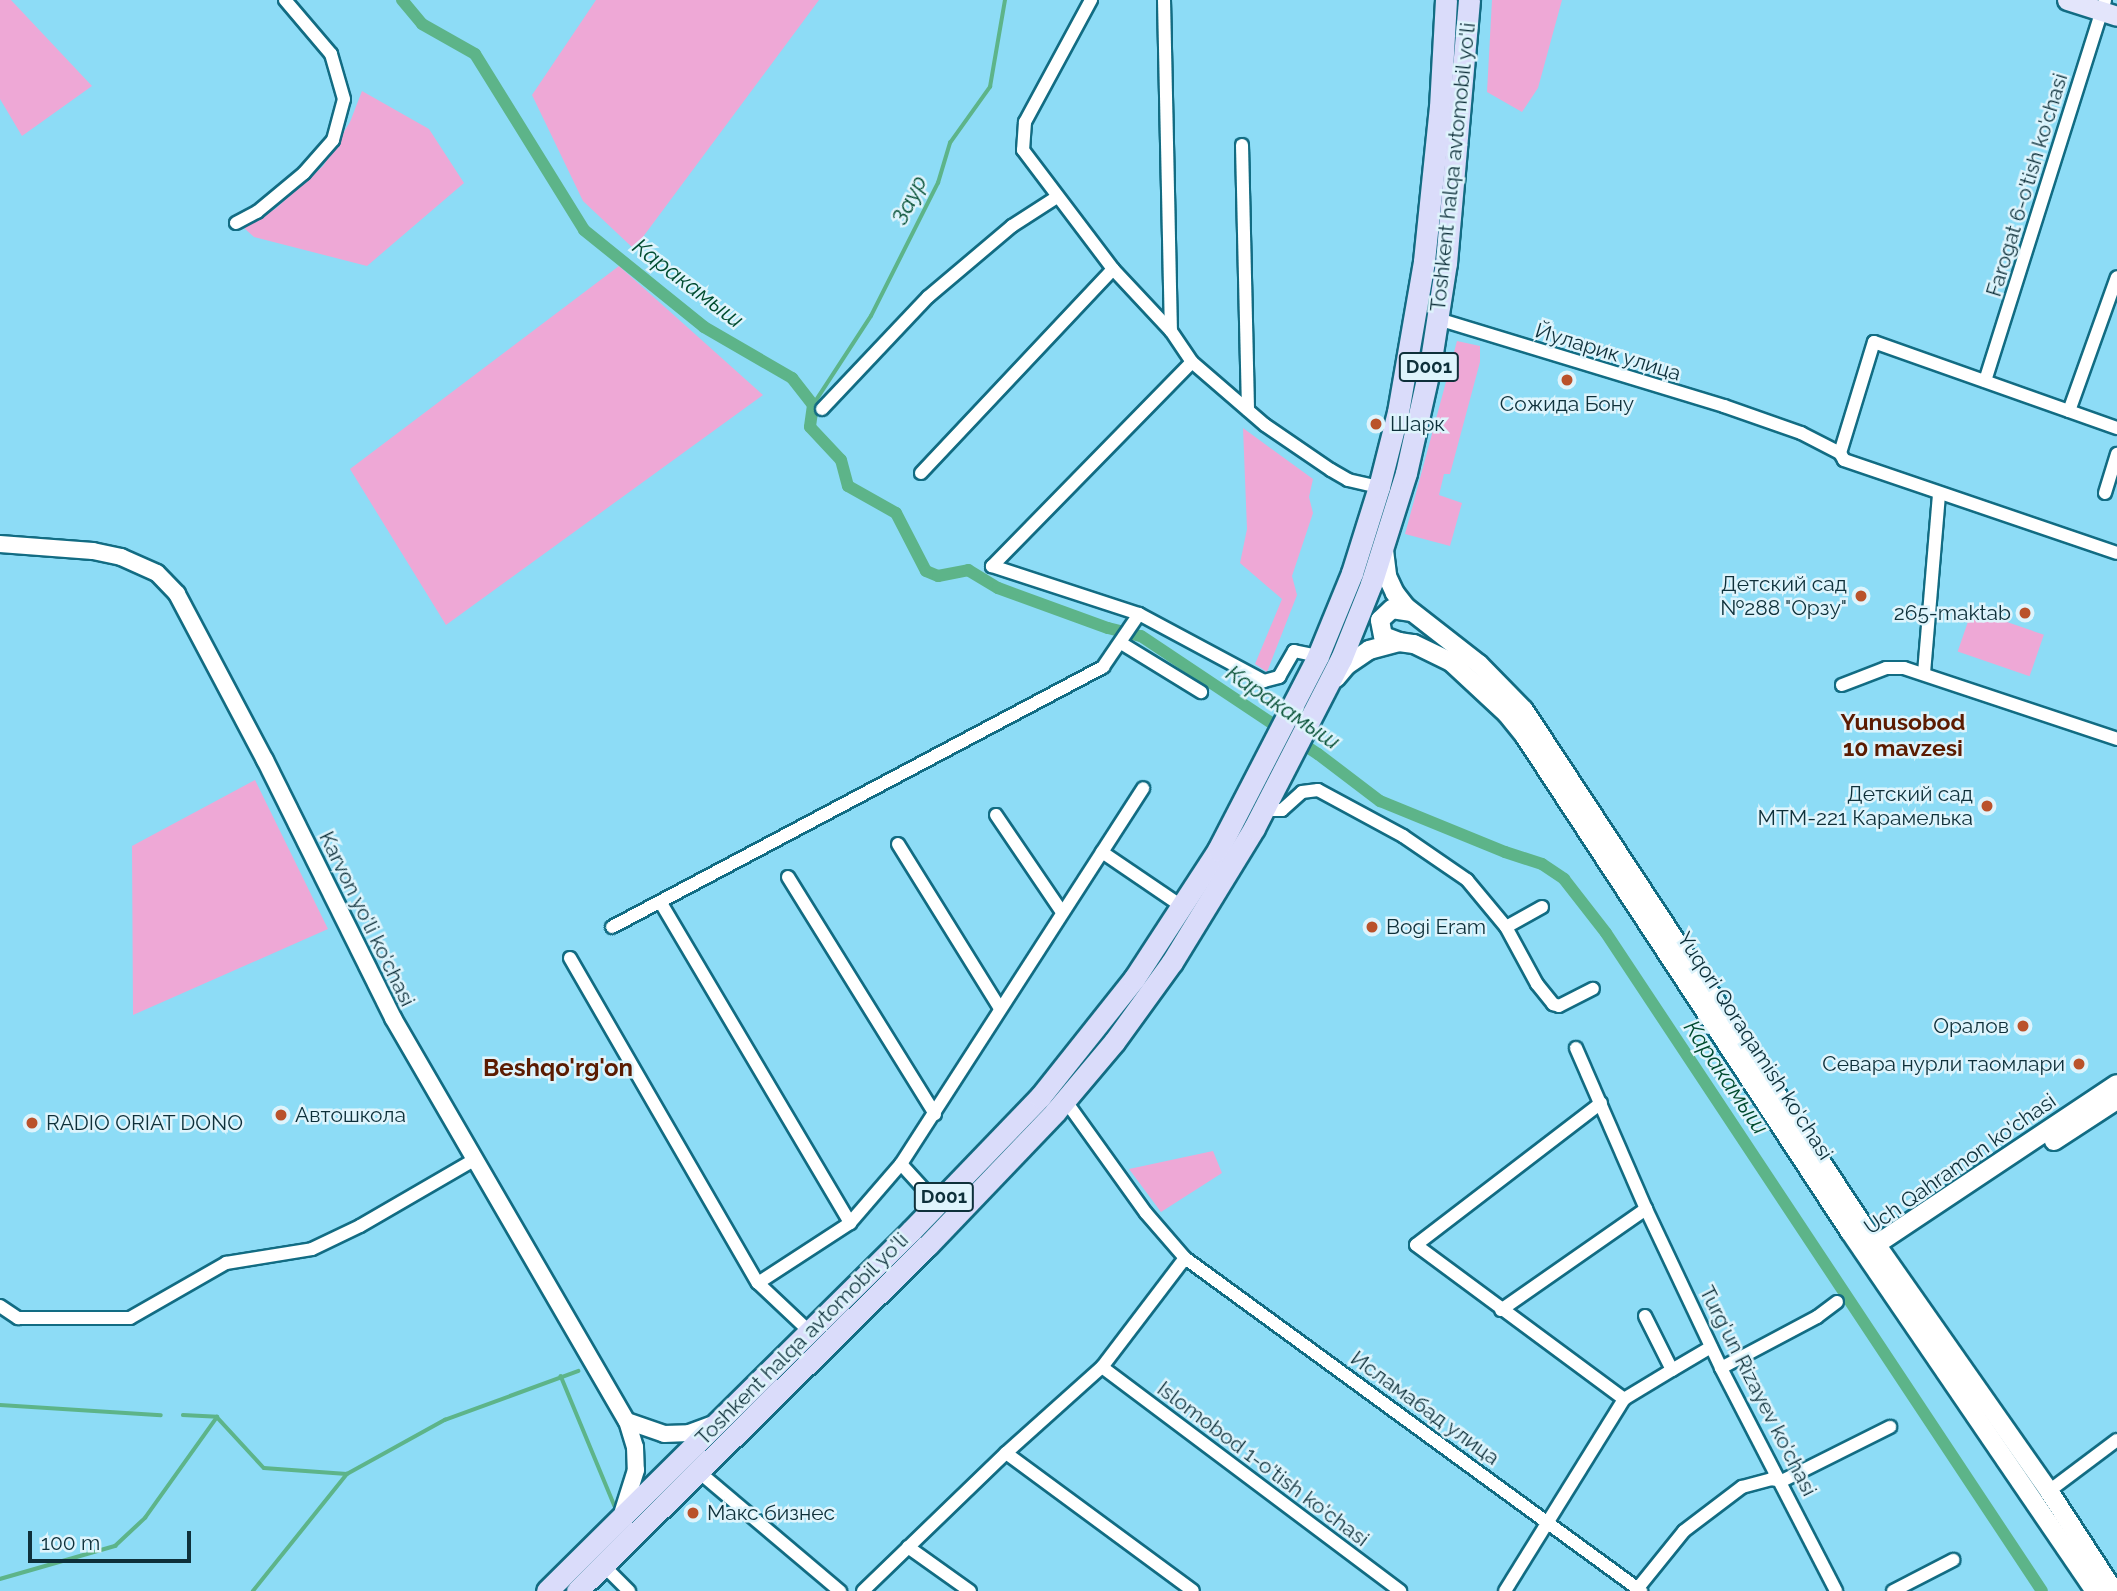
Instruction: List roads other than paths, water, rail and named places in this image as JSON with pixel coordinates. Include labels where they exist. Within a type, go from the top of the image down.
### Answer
[{"type":"highway","name":"Toshkent halqa avtomobil yo'li","points":[[578,1591],[928,1245],[1065,1100],[1114,1042],[1172,962],[1264,810],[1283,752],[1293,707],[1318,656],[1352,573],[1379,487],[1398,412],[1431,210],[1446,0]]},
{"type":"highway","name":"Toshkent halqa avtomobil yo'li","points":[[547,1591],[912,1230],[1064,1068],[1119,999],[1183,907],[1283,752],[1313,717],[1357,621],[1384,546],[1419,416],[1438,319],[1452,211],[1469,0]]},
{"type":"highway","points":[[1398,412],[1419,416]]},
{"type":"highway","points":[[912,1230],[928,1245]]},
{"type":"highway","points":[[750,1390],[765,1405]]},
{"type":"main road","points":[[2067,0],[2108,9]]},
{"type":"main road","name":"Yuqori Qoraqamish ko'chasi","points":[[1384,546],[1385,566],[1391,586],[1412,612],[1479,664],[1524,710],[2095,1591]]},
{"type":"main road","points":[[1399,642],[1383,636],[1380,620],[1392,609],[1412,612]]},
{"type":"main road","points":[[1324,695],[1338,675],[1357,657],[1380,646],[1399,642]]},
{"type":"main road","name":"Yuqori Qoraqamish ko'chasi","points":[[1399,642],[1424,647],[1451,662],[1495,700],[1524,735],[1876,1252],[2049,1491],[2114,1591]]},
{"type":"main road","name":"Uch Qahramon ko'chasi","points":[[1876,1252],[2117,1084]]},
{"type":"main road","name":"Uch Qahramon ko'chasi","points":[[1876,1252],[2117,1100]]},
{"type":"street","points":[[236,223],[257,212],[304,173],[333,140],[344,99],[331,54],[285,0]]},
{"type":"street","points":[[1091,0],[1025,122],[1024,150],[1056,197],[1113,269],[1171,331],[1192,362],[1248,410],[1348,480],[1379,487]]},
{"type":"street","points":[[1164,0],[1171,331]]},
{"type":"street","name":"Farogat 6-o'tish ko'chasi","points":[[1985,381],[2108,9]]},
{"type":"street","points":[[1242,145],[1248,410]]},
{"type":"street","points":[[822,409],[928,297],[1012,226],[1056,197]]},
{"type":"street","points":[[921,472],[1113,269]]},
{"type":"street","points":[[2069,411],[2117,277]]},
{"type":"street","name":"Йуларик улица","points":[[1438,319],[1724,406],[1766,423],[1801,433],[1840,453],[1844,460],[2117,552]]},
{"type":"street","points":[[1840,453],[1874,342],[2117,428]]},
{"type":"street","points":[[1192,362],[992,566],[1139,614],[1264,681],[1279,677],[1294,651],[1318,656]]},
{"type":"street","points":[[2105,493],[2117,454]]},
{"type":"street","points":[[1924,673],[1939,494]]},
{"type":"street","name":"Karvon yo‘li ko'chasi","points":[[0,544],[93,551],[121,557],[152,570],[173,588],[265,760],[393,1018],[627,1421],[635,1447],[636,1470],[620,1518]]},
{"type":"street","points":[[612,927],[1102,667],[1139,614]]},
{"type":"street","points":[[1121,643],[1201,692]]},
{"type":"street","points":[[1842,685],[1886,668],[1904,668],[2117,739]]},
{"type":"street","points":[[758,1283],[850,1223],[901,1164],[935,1114],[999,1007],[1143,788]]},
{"type":"street","points":[[1264,810],[1282,810],[1303,792],[1318,790],[1403,836],[1467,880],[1506,927],[1537,984],[1553,1004],[1559,1006],[1593,989]]},
{"type":"street","points":[[996,814],[1062,912]]},
{"type":"street","points":[[898,844],[999,1007]]},
{"type":"street","points":[[1102,852],[1183,907]]},
{"type":"street","points":[[788,877],[935,1114]]},
{"type":"street","points":[[661,903],[850,1223]]},
{"type":"street","points":[[1506,927],[1542,908]]},
{"type":"street","points":[[570,958],[758,1283],[809,1331]]},
{"type":"street","name":"Turg'un Rizayev ko'chasi","points":[[1576,1048],[1646,1209],[1721,1368],[1782,1481],[1836,1591]]},
{"type":"street","name":"Исламабад улица","points":[[1065,1100],[1146,1213],[1185,1258],[1640,1589]]},
{"type":"street","points":[[1601,1103],[1416,1245],[1624,1399]]},
{"type":"street","points":[[0,1306],[18,1318],[130,1318],[226,1263],[312,1249],[360,1226],[474,1160]]},
{"type":"street","points":[[901,1164],[933,1199]]},
{"type":"street","points":[[1501,1310],[1646,1209]]},
{"type":"street","points":[[863,1591],[1006,1453],[1102,1367],[1185,1258]]},
{"type":"street","points":[[1721,1368],[1816,1317],[1837,1302]]},
{"type":"street","points":[[1645,1316],[1672,1370]]},
{"type":"street","points":[[1505,1591],[1624,1399],[1712,1347]]},
{"type":"street","name":"Islomobod 1-o'tish ko'chasi","points":[[1102,1367],[1400,1591]]},
{"type":"street","points":[[627,1421],[650,1432],[679,1435],[717,1423]]},
{"type":"street","points":[[1640,1589],[1685,1531],[1742,1488],[1771,1479],[1782,1481],[1890,1426]]},
{"type":"street","points":[[2049,1491],[2117,1440]]},
{"type":"street","points":[[1006,1453],[1193,1591]]},
{"type":"street","points":[[698,1472],[840,1591]]},
{"type":"street","points":[[908,1546],[970,1591]]},
{"type":"street","points":[[1893,1591],[1954,1560]]},
{"type":"street","points":[[603,1565],[629,1591]]},
{"type":"waterway","name":"Каракамыш","points":[[402,0],[422,24],[475,54],[584,230],[704,327],[792,378],[813,405],[810,427],[841,460],[848,486],[896,513],[926,571],[938,576],[968,570],[998,588],[1108,628],[1141,636],[1318,754],[1380,801],[1505,852],[1542,864],[1564,879],[1606,933],[2042,1591]]},
{"type":"waterway","name":"Заур","points":[[813,405],[871,316],[938,183],[950,143],[990,87],[1005,0]]},
{"type":"waterway","points":[[253,1591],[347,1474],[445,1420],[578,1371]]},
{"type":"waterway","points":[[561,1376],[616,1509]]},
{"type":"waterway","points":[[0,1405],[161,1415]]},
{"type":"waterway","points":[[183,1415],[217,1417],[264,1468],[347,1474]]},
{"type":"waterway","points":[[0,1579],[115,1546],[145,1518],[217,1417]]},
{"type":"place","name":"Сожида Бону","points":[[1567,380]]},
{"type":"place","name":"Шарк","points":[[1376,424]]},
{"type":"place","name":"Детский сад №288 \"Орзу\"","points":[[1861,596]]},
{"type":"place","name":"265-maktab","points":[[2025,613]]},
{"type":"place","name":"Детский сад МТМ-221 Карамелька","points":[[1987,806]]},
{"type":"place","name":"Bogi Eram","points":[[1372,927]]},
{"type":"place","name":"Оралов","points":[[2023,1026]]},
{"type":"place","name":"Севара нурли таомлари","points":[[2079,1064]]},
{"type":"place","name":"Автошкола","points":[[281,1115]]},
{"type":"place","name":"RADIO ORIAT DONO","points":[[32,1123]]},
{"type":"place","name":"Макс бизнес","points":[[693,1513]]},
{"type":"district","name":"Yunusobod 10 mavzesi","points":[[1903,735]]},
{"type":"district","name":"Beshqo'rg'on","points":[[558,1068]]}]
